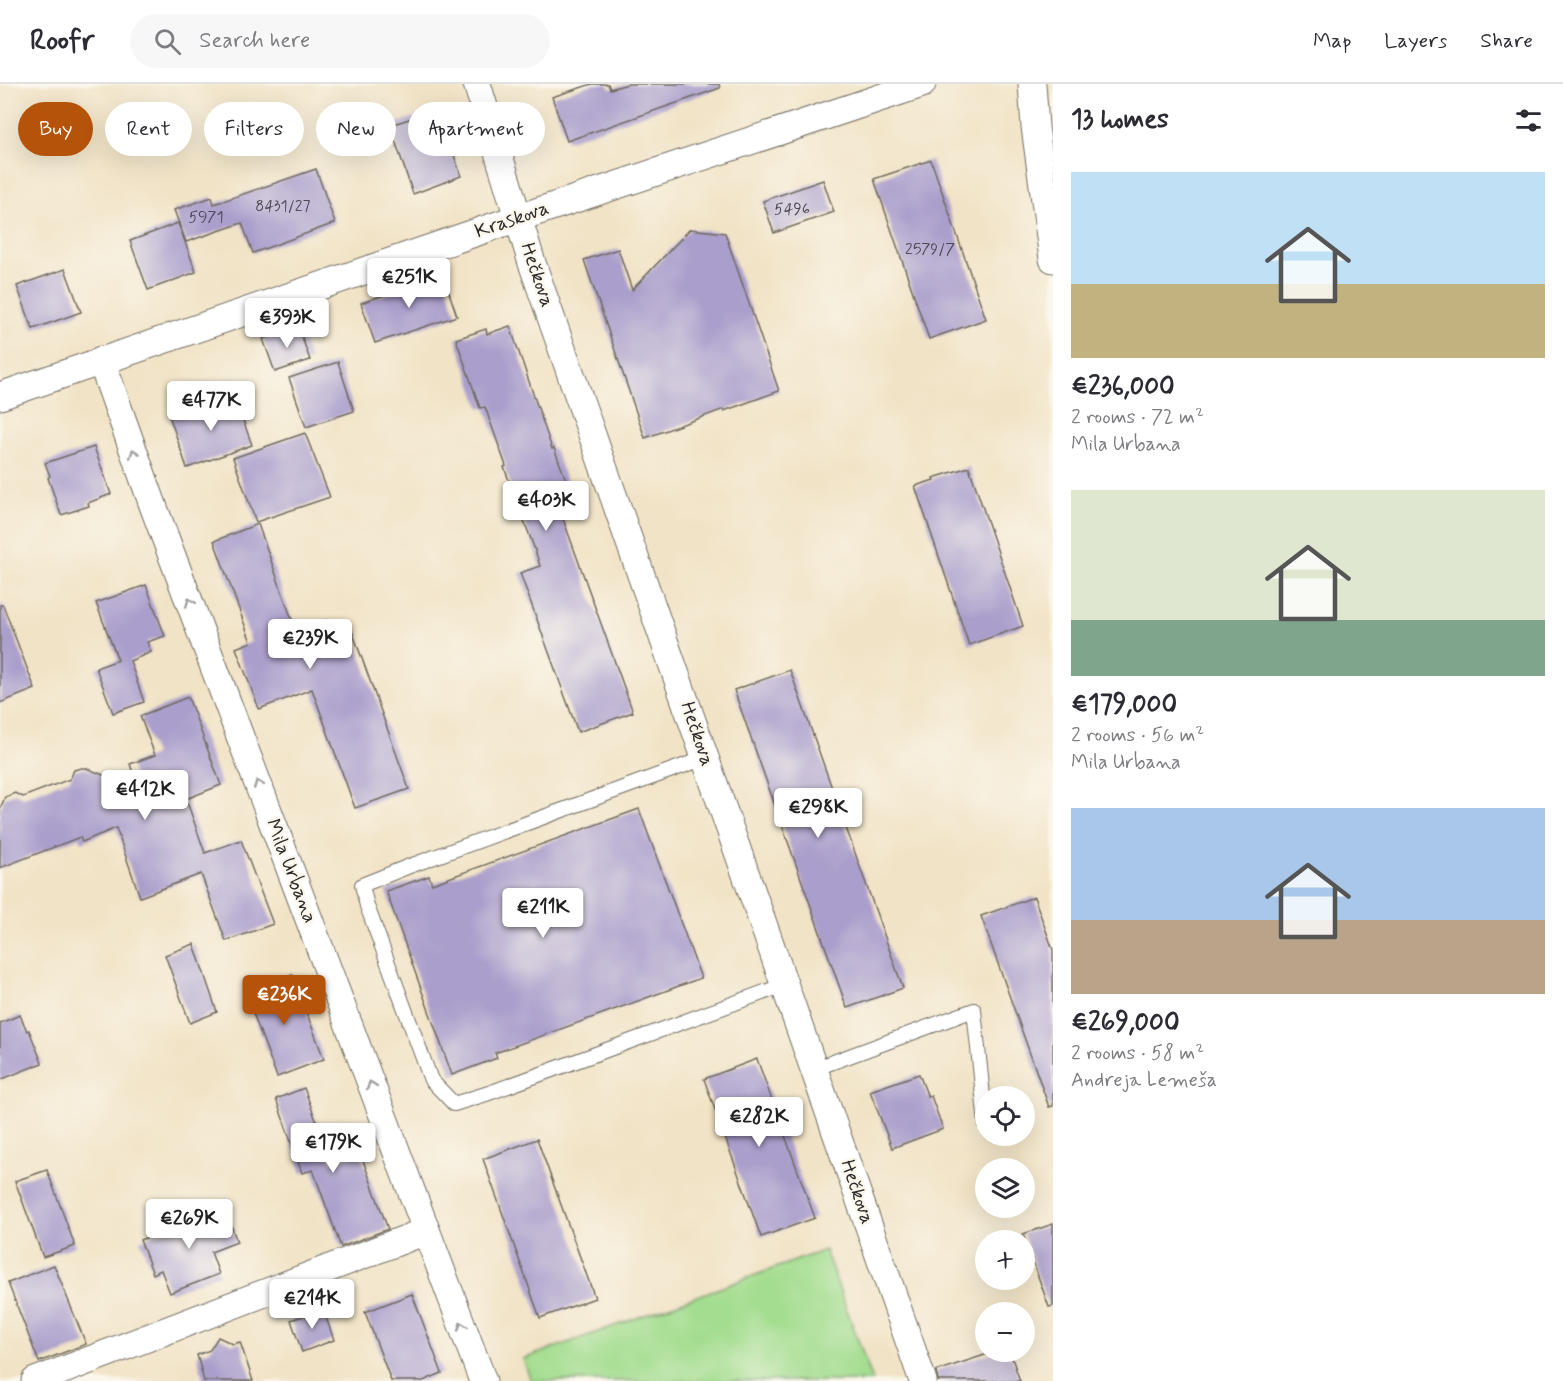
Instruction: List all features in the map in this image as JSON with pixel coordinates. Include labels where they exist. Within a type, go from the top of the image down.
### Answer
[{"type":"street","name":"Hečkova","points":[[477,84],[518,218],[923,1381]]},
{"type":"street","name":"Kraskova","points":[[0,396],[518,218],[922,84]]},
{"type":"street","points":[[1032,84],[1035,128],[1053,259]]},
{"type":"street","name":"Mila Urbana","points":[[101,360],[154,508],[483,1381]]},
{"type":"street","points":[[35,1381],[426,1231]]},
{"type":"lane","points":[[705,758],[362,885],[367,906],[431,1080],[454,1104],[784,985]]},
{"type":"lane","points":[[814,1069],[974,1010],[982,1086]]},
{"type":"green space","points":[[825,1250],[873,1381],[531,1381],[523,1359]]},
{"type":"building","points":[[592,84],[608,84],[610,89],[628,84],[719,84],[720,88],[567,141],[552,97]]},
{"type":"building","points":[[408,119],[408,156],[454,156],[461,176],[413,194],[396,143],[396,123]]},
{"type":"building","points":[[931,160],[986,319],[929,339],[874,179]]},
{"type":"building","points":[[316,169],[335,223],[253,253],[242,223],[186,242],[174,210],[212,197],[214,204]]},
{"type":"building","points":[[823,180],[834,212],[774,233],[763,201]]},
{"type":"building","points":[[178,223],[196,272],[148,290],[130,241]]},
{"type":"building","points":[[690,229],[725,233],[779,391],[645,438],[584,260],[618,249],[632,290]]},
{"type":"building","points":[[65,269],[81,312],[33,329],[17,286]]},
{"type":"building","points":[[443,275],[457,316],[375,343],[361,303]]},
{"type":"building","points":[[298,326],[310,360],[275,372],[263,339]]},
{"type":"building","points":[[510,326],[552,449],[554,448],[573,499],[558,505],[633,712],[578,732],[520,573],[540,566],[485,407],[480,408],[456,339],[486,329],[487,334]]},
{"type":"building","points":[[338,362],[354,411],[306,427],[289,378]]},
{"type":"building","points":[[235,398],[252,445],[187,468],[170,418]]},
{"type":"building","points":[[305,433],[330,497],[256,522],[233,458]]},
{"type":"building","points":[[94,447],[111,494],[88,503],[89,506],[61,515],[45,463]]},
{"type":"building","points":[[969,467],[1023,626],[969,645],[915,486]]},
{"type":"building","points":[[258,524],[296,631],[327,620],[332,634],[351,628],[409,789],[355,808],[312,689],[259,709],[236,648],[251,642],[214,541]]},
{"type":"building","points":[[146,585],[165,636],[147,642],[151,652],[130,661],[144,702],[113,713],[96,668],[118,660],[96,603]]},
{"type":"building","points":[[0,605],[3,605],[35,689],[0,703]]},
{"type":"building","points":[[790,670],[903,988],[847,1008],[734,690]]},
{"type":"building","points":[[188,697],[221,785],[186,799],[205,853],[241,840],[273,924],[226,941],[201,874],[140,897],[116,828],[82,842],[80,837],[0,868],[0,809],[5,797],[15,793],[23,797],[70,779],[74,770],[82,768],[138,789],[130,764],[155,755],[140,716]]},
{"type":"building","points":[[639,809],[701,978],[495,1053],[497,1058],[452,1075],[386,891],[429,876],[432,884]]},
{"type":"building","points":[[1034,897],[1053,950],[1053,1106],[1049,1107],[981,916]]},
{"type":"building","points":[[194,944],[217,1012],[190,1023],[165,955]]},
{"type":"building","points":[[292,974],[324,1059],[277,1077],[245,992]]},
{"type":"building","points":[[20,1015],[27,1031],[29,1030],[42,1063],[0,1080],[0,1023]]},
{"type":"building","points":[[757,1059],[815,1218],[761,1237],[704,1079]]},
{"type":"building","points":[[919,1074],[928,1097],[931,1096],[943,1129],[892,1148],[870,1091]]},
{"type":"building","points":[[304,1088],[332,1163],[360,1152],[388,1229],[341,1247],[313,1170],[302,1173],[276,1099]]},
{"type":"building","points":[[537,1139],[595,1298],[540,1318],[483,1159]]},
{"type":"building","points":[[47,1170],[75,1246],[43,1257],[15,1181]]},
{"type":"building","points":[[225,1208],[237,1242],[211,1252],[219,1274],[170,1293],[161,1270],[153,1274],[140,1240]]},
{"type":"building","points":[[1053,1224],[1053,1306],[1049,1307],[1035,1268],[1035,1230]]},
{"type":"building","points":[[54,1265],[86,1344],[39,1362],[8,1283]]},
{"type":"building","points":[[412,1294],[442,1373],[423,1381],[391,1381],[365,1312]]},
{"type":"building","points":[[323,1309],[334,1340],[302,1352],[291,1320]]},
{"type":"building","points":[[218,1337],[233,1344],[240,1342],[253,1381],[204,1381],[197,1355],[210,1350]]},
{"type":"building","points":[[975,1358],[975,1362],[1013,1362],[1020,1381],[938,1381],[936,1371]]}]
